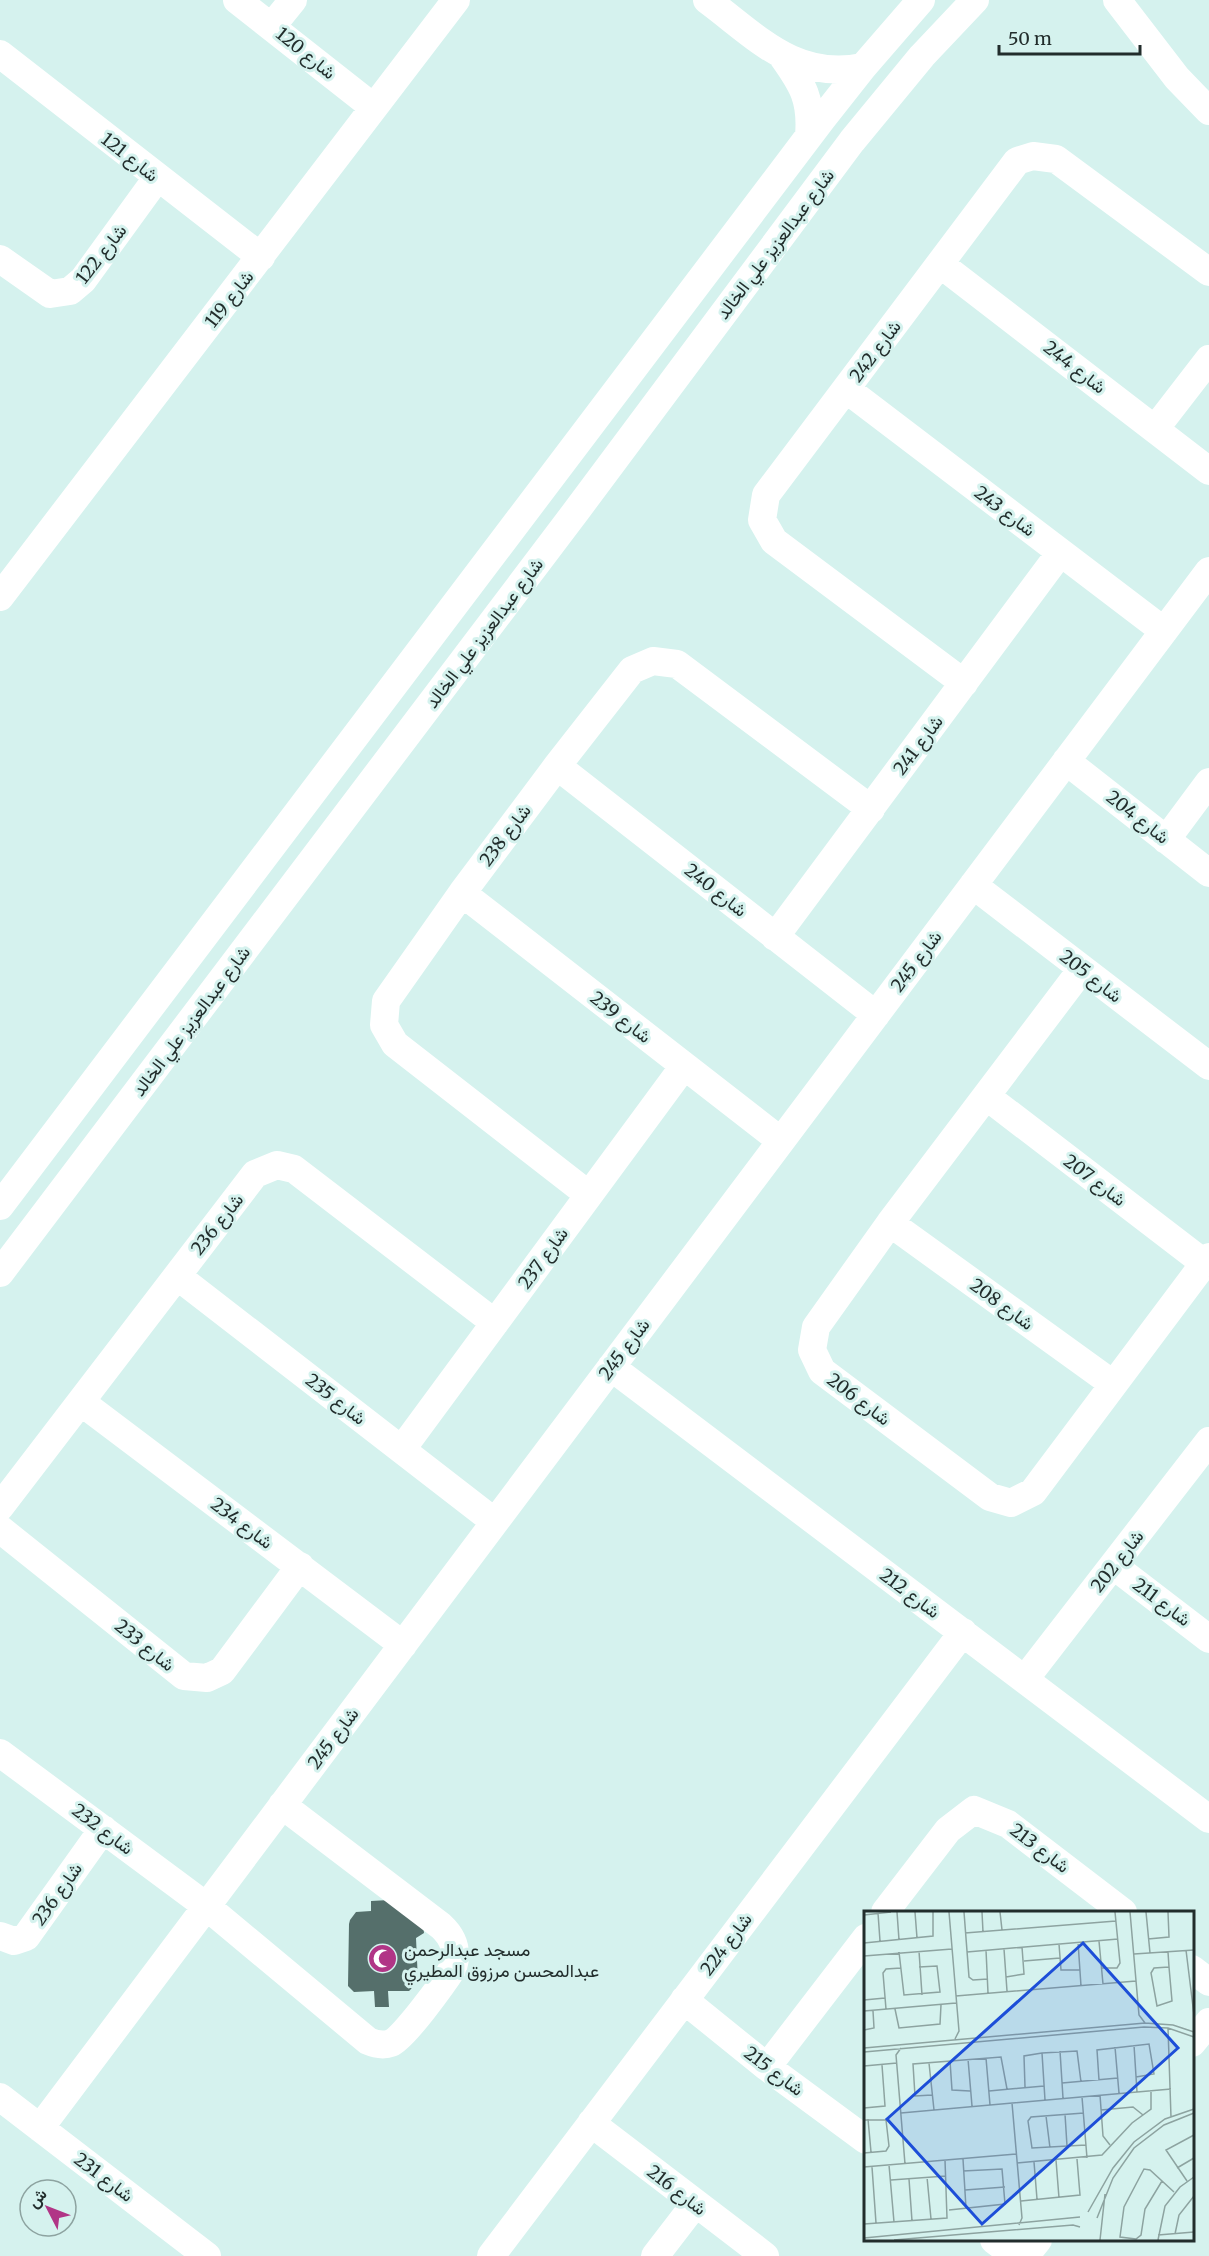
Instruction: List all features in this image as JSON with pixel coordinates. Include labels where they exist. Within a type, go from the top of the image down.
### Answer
[{"type":"street","name":"شارع 120","points":[[237,0],[373,107]]},
{"type":"street","points":[[272,26],[293,0]]},
{"type":"street","name":"شارع 119","points":[[0,597],[456,0]]},
{"type":"street","points":[[707,0],[783,57],[807,96],[810,109],[809,136]]},
{"type":"street","name":"شارع عبدالعزيز علي الخالد","points":[[0,1206],[809,136],[863,67],[921,0]]},
{"type":"street","name":"شارع عبدالعزيز علي الخالد","points":[[0,1273],[577,510],[852,141],[922,56],[975,0]]},
{"type":"street","points":[[1118,0],[1177,78],[1209,111]]},
{"type":"street","name":"شارع 121","points":[[0,54],[261,257]]},
{"type":"street","points":[[783,57],[822,70],[863,67]]},
{"type":"street","name":"شارع 242","points":[[964,683],[774,541],[762,520],[766,495],[1017,161],[1033,156],[1056,159],[1209,272]]},
{"type":"street","name":"شارع 122","points":[[0,259],[50,294],[70,291],[83,280],[158,178]]},
{"type":"street","name":"شارع 244","points":[[940,264],[1209,471]]},
{"type":"street","points":[[577,510],[562,511],[556,504],[556,499],[621,413],[638,380],[649,348]]},
{"type":"street","points":[[1155,429],[1209,359]]},
{"type":"street","name":"شارع 243","points":[[846,389],[1164,631]]},
{"type":"street","name":"شارع 241","points":[[775,937],[1060,553]]},
{"type":"street","name":"شارع 245","points":[[40,2128],[1209,571]]},
{"type":"street","name":"شارع 238","points":[[590,1195],[395,1044],[384,1025],[386,1001],[462,893],[632,670],[653,661],[677,664],[871,808]]},
{"type":"street","name":"شارع 204","points":[[1066,761],[1209,873]]},
{"type":"street","name":"شارع 240","points":[[557,766],[876,1015]]},
{"type":"street","points":[[1166,840],[1209,782]]},
{"type":"street","points":[[178,1039],[184,1013],[198,983],[266,894],[267,878],[265,873],[255,866]]},
{"type":"street","name":"شارع 205","points":[[973,885],[1209,1066]]},
{"type":"street","name":"شارع 239","points":[[462,893],[781,1141]]},
{"type":"street","name":"شارع 206","points":[[1082,969],[890,1223],[816,1327],[812,1350],[822,1371],[990,1497],[1011,1503],[1033,1492],[1207,1260]]},
{"type":"street","name":"شارع 237","points":[[402,1449],[684,1066]]},
{"type":"street","name":"شارع 207","points":[[986,1096],[1207,1260]]},
{"type":"street","name":"شارع 236","points":[[0,1507],[255,1174],[277,1165],[294,1169],[495,1323]]},
{"type":"street","name":"شارع 208","points":[[890,1223],[1113,1384]]},
{"type":"street","name":"شارع 235","points":[[177,1276],[495,1522]]},
{"type":"street","name":"شارع 212","points":[[611,1367],[1209,1819]]},
{"type":"street","name":"شارع 234","points":[[81,1402],[403,1645]]},
{"type":"street","name":"شارع 202","points":[[1025,1679],[1209,1441]]},
{"type":"street","name":"شارع 233","points":[[0,1530],[184,1676],[207,1678],[222,1671],[300,1566]]},
{"type":"street","name":"شارع 211","points":[[1114,1566],[1209,1639]]},
{"type":"street","name":"شارع 224","points":[[491,2256],[963,1632]]},
{"type":"street","name":"شارع 232","points":[[0,1753],[206,1906],[368,2041],[375,2044],[392,2043],[448,1976],[456,1959],[456,1949],[448,1932],[282,1805]]},
{"type":"street","name":"شارع 213","points":[[886,1911],[948,1830],[974,1810],[1008,1824],[1094,1903],[1120,1911]]},
{"type":"street","name":"شارع 236","points":[[0,1936],[14,1941],[26,1937],[103,1829]]},
{"type":"street","points":[[767,2067],[864,1941]]},
{"type":"street","points":[[1194,1971],[1209,1982]]},
{"type":"street","name":"شارع 215","points":[[684,2000],[767,2067],[864,2139]]},
{"type":"street","points":[[1194,2041],[1209,2022]]},
{"type":"street","name":"شارع 231","points":[[0,2097],[207,2256]]},
{"type":"street","name":"شارع 216","points":[[591,2123],[765,2256]]},
{"type":"street","points":[[655,2256],[695,2204]]},
{"type":"street","points":[[995,2241],[1015,2256]]},
{"type":"street","points":[[1025,2256],[1037,2241]]},
{"type":"building","name":"مسجد عبدالرحمن عبدالمحسن مرزوق المطيري","points":[[389,1900],[423,1924],[424,1933],[416,1938],[418,1982],[409,1991],[388,1991],[389,2007],[375,2007],[374,1991],[354,1992],[348,1986],[349,1924],[356,1912],[371,1911],[371,1901]]},
{"type":"place","name":"مسجد عبدالرحمن عبدالمحسن مرزوق المطيري","points":[[383,1959]]}]
